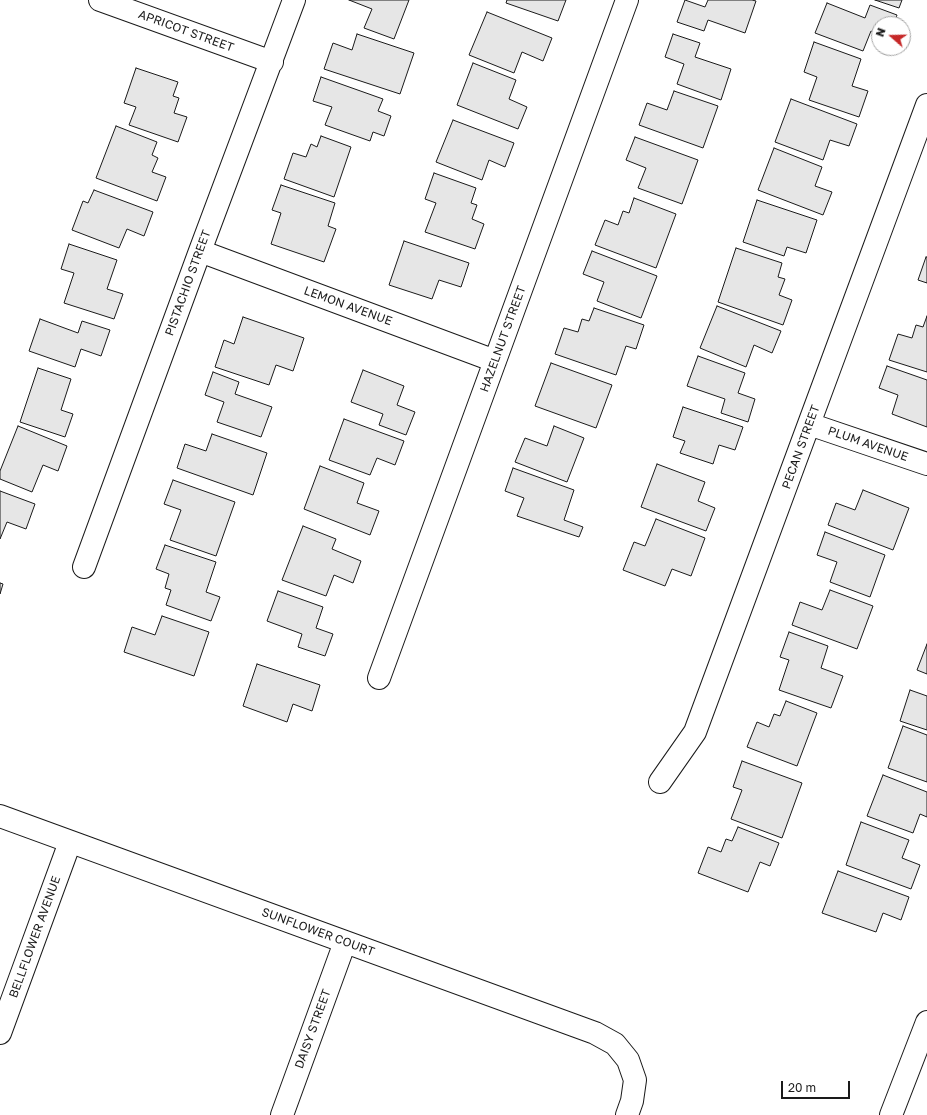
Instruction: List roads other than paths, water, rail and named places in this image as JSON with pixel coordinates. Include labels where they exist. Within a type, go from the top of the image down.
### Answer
[{"type":"street","name":"APRICOT STREET","points":[[100,0],[272,62]]},
{"type":"street","name":"PISTACHIO STREET","points":[[84,567],[294,0]]},
{"type":"street","name":"HAZELNUT STREET","points":[[379,678],[628,0]]},
{"type":"street","name":"PECAN STREET","points":[[660,782],[695,732],[927,104]]},
{"type":"street","name":"LEMON AVENUE","points":[[200,251],[495,361]]},
{"type":"street","name":"PLUM AVENUE","points":[[809,424],[927,464]]},
{"type":"street","name":"SUNFLOWER COURT","points":[[0,816],[595,1033],[615,1044],[628,1060],[634,1080],[632,1101],[627,1115]]},
{"type":"street","name":"BELLFLOWER AVENUE","points":[[0,1033],[70,842]]},
{"type":"street","name":"DAISY STREET","points":[[282,1115],[345,942]]},
{"type":"street","points":[[891,1115],[927,1022]]}]
